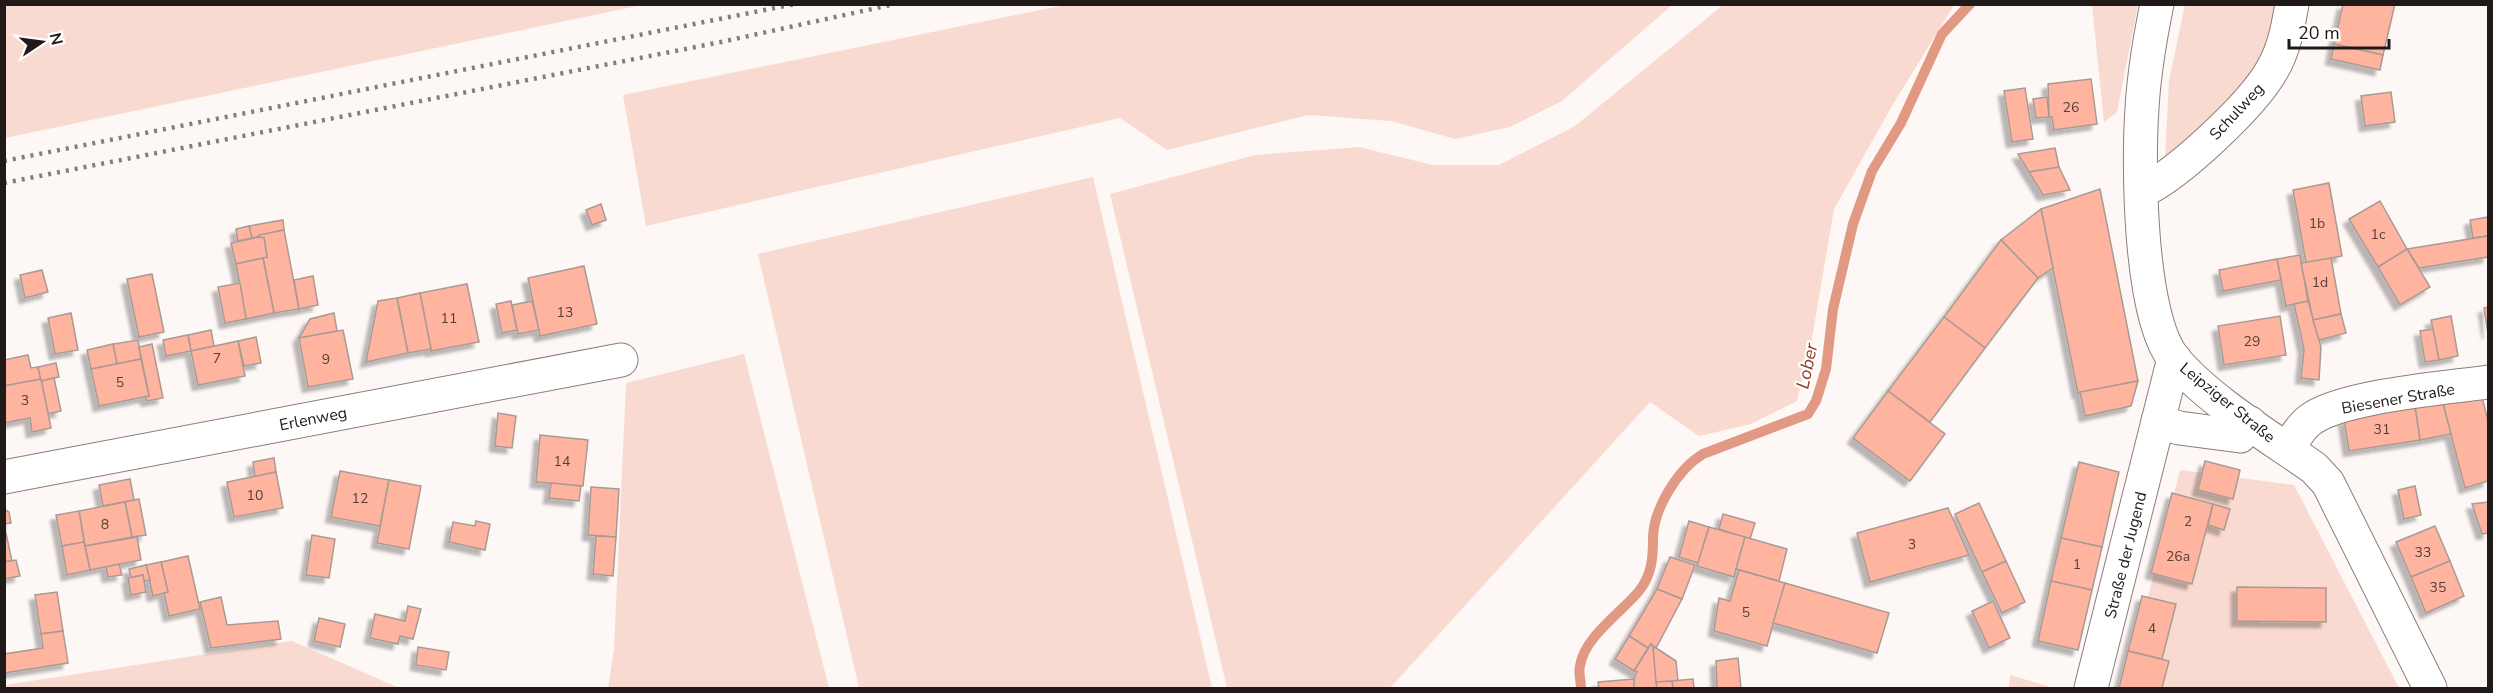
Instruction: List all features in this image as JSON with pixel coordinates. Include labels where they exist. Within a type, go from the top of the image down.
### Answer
[{"type":"street","name":"Leipziger Straße","points":[[2157,4],[2142,108],[2142,190],[2145,262],[2160,334],[2174,358],[2250,423],[2314,468],[2328,483],[2430,688]]},
{"type":"street","name":"Schulweg","points":[[2142,190],[2173,174],[2251,99],[2271,71],[2280,53],[2292,4]]},
{"type":"street","name":"Straße der Jugend","points":[[2091,688],[2174,358]]},
{"type":"street","name":"Erlenweg","points":[[4,477],[621,360]]},
{"type":"street","name":"Biesener Straße","points":[[2287,449],[2309,420],[2331,410],[2377,398],[2488,382]]},
{"type":"street","points":[[2158,421],[2180,428],[2240,436],[2250,423]]},
{"type":"shaded area","points":[[5,4],[642,4],[642,5],[5,138]]},
{"type":"shaded area","points":[[1070,4],[1672,5],[1562,101],[1510,127],[1455,139],[1391,121],[1308,115],[1167,150],[1120,118],[646,226],[623,95]]},
{"type":"shaded area","points":[[1723,5],[1954,5],[1892,106],[1834,209],[1811,344],[1797,401],[1751,424],[1699,436],[1650,402],[1390,688],[1227,688],[1110,194],[1255,155],[1359,147],[1433,165],[1499,165],[1575,126]]},
{"type":"shaded area","points":[[2092,5],[2138,5],[2117,112],[2104,122]]},
{"type":"shaded area","points":[[2185,5],[2280,5],[2262,63],[2216,117],[2165,158],[2169,81]]},
{"type":"shaded area","points":[[1093,177],[1212,688],[859,688],[758,254]]},
{"type":"shaded area","points":[[744,354],[829,688],[608,688],[614,649],[626,383]]},
{"type":"shaded area","points":[[2180,470],[2294,485],[2399,688],[2125,688]]},
{"type":"shaded area","points":[[292,641],[399,688],[5,688],[5,685]]},
{"type":"shaded area","points":[[2010,675],[2054,688],[2009,688]]},
{"type":"building","points":[[2343,4],[2395,4],[2383,55],[2334,44]]},
{"type":"building","points":[[2334,44],[2383,55],[2380,70],[2331,59]]},
{"type":"building","points":[[2091,79],[2097,124],[2054,130],[2052,117],[2049,117],[2048,84]]},
{"type":"building","points":[[2025,88],[2033,139],[2012,142],[2004,91]]},
{"type":"building","points":[[2391,92],[2395,122],[2365,126],[2361,96]]},
{"type":"building","points":[[2047,97],[2049,117],[2036,118],[2033,99]]},
{"type":"building","points":[[2055,148],[2059,167],[2029,172],[2018,154]]},
{"type":"building","points":[[2059,167],[2070,190],[2043,195],[2029,172]]},
{"type":"building","points":[[2329,183],[2342,256],[2306,263],[2293,190]]},
{"type":"building","points":[[2100,189],[2138,381],[2078,393],[2041,209]]},
{"type":"building","points":[[2380,201],[2407,249],[2378,267],[2349,219]]},
{"type":"building","points":[[601,204],[606,220],[592,225],[586,210]]},
{"type":"building","points":[[2041,209],[2053,268],[2038,278],[2001,240]]},
{"type":"building","points":[[2488,217],[2488,236],[2473,238],[2470,220]]},
{"type":"building","points":[[283,220],[284,230],[252,238],[249,226]]},
{"type":"building","points":[[249,226],[252,238],[238,241],[236,229]]},
{"type":"building","points":[[284,230],[299,309],[274,313],[263,258],[267,257],[264,238],[259,239],[259,235]]},
{"type":"building","points":[[2488,236],[2488,257],[2419,268],[2407,249]]},
{"type":"building","points":[[264,238],[267,257],[236,264],[231,243]]},
{"type":"building","points":[[2001,240],[2038,278],[1985,348],[1944,317]]},
{"type":"building","points":[[2407,249],[2430,287],[2400,305],[2378,267]]},
{"type":"building","points":[[2300,255],[2308,301],[2286,306],[2277,259]]},
{"type":"building","points":[[263,258],[274,313],[246,319],[236,264]]},
{"type":"building","points":[[2331,258],[2341,314],[2313,320],[2301,263]]},
{"type":"building","points":[[2277,259],[2281,280],[2223,291],[2219,270]]},
{"type":"building","points":[[584,266],[597,324],[540,336],[528,278]]},
{"type":"building","points":[[42,270],[48,292],[25,298],[20,275]]},
{"type":"building","points":[[152,274],[164,332],[139,337],[127,279]]},
{"type":"building","points":[[313,276],[318,305],[299,309],[294,280]]},
{"type":"building","points":[[240,283],[246,319],[225,323],[218,287]]},
{"type":"building","points":[[467,284],[479,342],[431,351],[420,293]]},
{"type":"building","points":[[420,293],[431,349],[408,353],[397,298]]},
{"type":"building","points":[[397,298],[408,353],[366,362],[378,301]]},
{"type":"building","points":[[511,301],[517,330],[502,333],[496,304]]},
{"type":"building","points":[[532,301],[539,330],[518,334],[512,305]]},
{"type":"building","points":[[2308,301],[2321,347],[2319,380],[2301,378],[2304,349],[2294,304]]},
{"type":"building","points":[[2488,307],[2488,334],[2484,308]]},
{"type":"building","points":[[71,313],[78,350],[55,354],[48,318]]},
{"type":"building","points":[[334,313],[337,331],[299,338],[310,319]]},
{"type":"building","points":[[2341,314],[2346,333],[2319,340],[2313,320]]},
{"type":"building","points":[[2280,316],[2286,355],[2224,365],[2218,326]]},
{"type":"building","points":[[2451,316],[2458,356],[2439,360],[2431,320]]},
{"type":"building","points":[[1944,317],[1985,348],[1930,422],[1888,391]]},
{"type":"building","points":[[2433,329],[2439,360],[2425,362],[2420,331]]},
{"type":"building","points":[[211,330],[214,346],[191,351],[188,335]]},
{"type":"building","points":[[343,330],[353,379],[308,387],[299,338]]},
{"type":"building","points":[[188,335],[191,351],[166,356],[163,340]]},
{"type":"building","points":[[256,337],[261,363],[244,366],[238,341]]},
{"type":"building","points":[[138,340],[141,359],[117,364],[113,344]]},
{"type":"building","points":[[238,341],[245,376],[198,385],[191,351]]},
{"type":"building","points":[[113,344],[117,364],[91,369],[87,350]]},
{"type":"building","points":[[152,344],[163,398],[147,401],[145,397],[149,396],[139,347]]},
{"type":"building","points":[[28,355],[31,368],[38,367],[41,379],[4,386],[4,360]]},
{"type":"building","points":[[141,359],[149,396],[99,406],[91,369]]},
{"type":"building","points":[[56,363],[59,377],[41,381],[38,367]]},
{"type":"building","points":[[54,378],[61,411],[48,414],[41,381]]},
{"type":"building","points":[[41,379],[51,428],[32,432],[30,418],[4,423],[4,386]]},
{"type":"building","points":[[2138,381],[2131,406],[2085,416],[2080,392]]},
{"type":"building","points":[[1888,391],[1945,434],[1910,481],[1853,438]]},
{"type":"building","points":[[2481,393],[2488,421],[2488,481],[2465,488],[2443,404]]},
{"type":"building","points":[[2443,404],[2451,434],[2420,440],[2415,407]]},
{"type":"building","points":[[2415,407],[2420,440],[2349,451],[2344,419]]},
{"type":"building","points":[[498,413],[516,416],[512,448],[495,446]]},
{"type":"building","points":[[540,435],[588,440],[583,486],[536,482]]},
{"type":"building","points":[[274,458],[276,472],[255,477],[253,462]]},
{"type":"building","points":[[2205,461],[2240,470],[2233,499],[2198,490]]},
{"type":"building","points":[[2079,462],[2119,472],[2102,547],[2061,538]]},
{"type":"building","points":[[340,471],[389,480],[380,526],[331,517]]},
{"type":"building","points":[[276,472],[283,508],[234,517],[227,482]]},
{"type":"building","points":[[130,479],[134,500],[103,506],[99,485]]},
{"type":"building","points":[[389,480],[421,486],[409,549],[377,543]]},
{"type":"building","points":[[551,483],[581,486],[579,501],[549,498]]},
{"type":"building","points":[[2415,486],[2421,515],[2404,519],[2398,490]]},
{"type":"building","points":[[591,487],[619,489],[616,537],[588,535]]},
{"type":"building","points":[[2172,493],[2213,504],[2192,584],[2151,573]]},
{"type":"building","points":[[139,499],[146,535],[132,537],[125,502]]},
{"type":"building","points":[[125,502],[132,537],[85,546],[79,511]]},
{"type":"building","points":[[2488,502],[2488,533],[2482,534],[2472,504]]},
{"type":"building","points":[[1979,503],[2006,561],[1982,572],[1955,514]]},
{"type":"building","points":[[2213,504],[2230,509],[2224,530],[2208,525]]},
{"type":"building","points":[[1948,508],[1969,555],[1870,582],[1857,533]]},
{"type":"building","points":[[4,509],[9,512],[11,523],[4,524]]},
{"type":"building","points":[[79,511],[84,542],[62,546],[56,515]]},
{"type":"building","points":[[1723,514],[1755,523],[1750,539],[1719,529]]},
{"type":"building","points":[[476,521],[490,524],[485,550],[449,542],[453,522],[475,526]]},
{"type":"building","points":[[1689,521],[1709,527],[1698,563],[1679,557]]},
{"type":"building","points":[[4,524],[12,561],[4,562]]},
{"type":"building","points":[[2435,526],[2450,561],[2411,577],[2396,542]]},
{"type":"building","points":[[1709,527],[1745,537],[1734,577],[1697,566]]},
{"type":"building","points":[[312,535],[335,539],[329,578],[306,575]]},
{"type":"building","points":[[596,536],[616,537],[613,576],[593,574]]},
{"type":"building","points":[[137,537],[141,560],[90,570],[85,546]]},
{"type":"building","points":[[1745,537],[1787,549],[1779,581],[1736,569]]},
{"type":"building","points":[[2061,538],[2102,547],[2092,590],[2051,581]]},
{"type":"building","points":[[84,542],[90,570],[67,575],[62,546]]},
{"type":"building","points":[[188,556],[200,609],[169,616],[164,593],[168,592],[161,562]]},
{"type":"building","points":[[1670,557],[1695,565],[1682,599],[1657,589]]},
{"type":"building","points":[[16,560],[20,576],[4,579],[4,562]]},
{"type":"building","points":[[2006,561],[2025,602],[2002,613],[1982,572]]},
{"type":"building","points":[[2450,561],[2464,596],[2426,613],[2411,577]]},
{"type":"building","points":[[161,562],[168,592],[153,596],[146,565]]},
{"type":"building","points":[[119,564],[122,575],[108,577],[106,567]]},
{"type":"building","points":[[146,565],[150,580],[144,581],[143,575],[131,578],[129,569]]},
{"type":"building","points":[[1739,570],[1785,583],[1767,646],[1714,631],[1719,598],[1730,601]]},
{"type":"building","points":[[143,575],[146,592],[131,595],[128,578]]},
{"type":"building","points":[[2051,581],[2092,590],[2078,650],[2038,641]]},
{"type":"building","points":[[1785,583],[1889,613],[1877,653],[1773,623]]},
{"type":"building","points":[[2237,587],[2326,588],[2326,622],[2237,621]]},
{"type":"building","points":[[1657,589],[1682,599],[1656,648],[1651,644],[1648,648],[1629,636]]},
{"type":"building","points":[[57,592],[63,631],[41,634],[35,595]]},
{"type":"building","points":[[2142,596],[2176,604],[2162,659],[2128,651]]},
{"type":"building","points":[[221,597],[227,625],[278,621],[281,639],[211,648],[200,602]]},
{"type":"building","points":[[1993,601],[2010,638],[1989,648],[1972,611]]},
{"type":"building","points":[[408,606],[421,609],[413,639],[400,636],[398,644],[370,638],[375,614],[405,621]]},
{"type":"building","points":[[319,618],[345,624],[340,647],[314,641]]},
{"type":"building","points":[[63,631],[68,663],[4,673],[4,654],[43,648],[41,634]]},
{"type":"building","points":[[1629,636],[1648,648],[1634,671],[1615,659]]},
{"type":"building","points":[[1651,644],[1657,688],[1634,688],[1637,672],[1634,671]]},
{"type":"building","points":[[1653,646],[1676,661],[1678,681],[1656,682]]},
{"type":"building","points":[[418,647],[449,652],[446,670],[416,665]]},
{"type":"building","points":[[2128,651],[2169,661],[2162,688],[2119,688]]},
{"type":"building","points":[[1738,658],[1741,688],[1717,688],[1716,661]]},
{"type":"building","points":[[1634,679],[1634,688],[1599,688],[1598,682]]},
{"type":"building","points":[[1693,679],[1694,688],[1673,688],[1672,681]]},
{"type":"building","points":[[1672,681],[1673,688],[1657,688],[1656,682]]},
{"type":"waterway","name":"Lober","points":[[1581,688],[1579,668],[1589,645],[1605,625],[1632,599],[1647,579],[1652,559],[1657,515],[1669,491],[1685,469],[1703,454],[1808,414],[1816,401],[1826,369],[1833,309],[1853,224],[1872,171],[1901,123],[1942,34],[1970,4]]},
{"type":"railway","points":[[4,161],[795,4]]},
{"type":"railway","points":[[4,183],[721,42],[895,4]]}]
